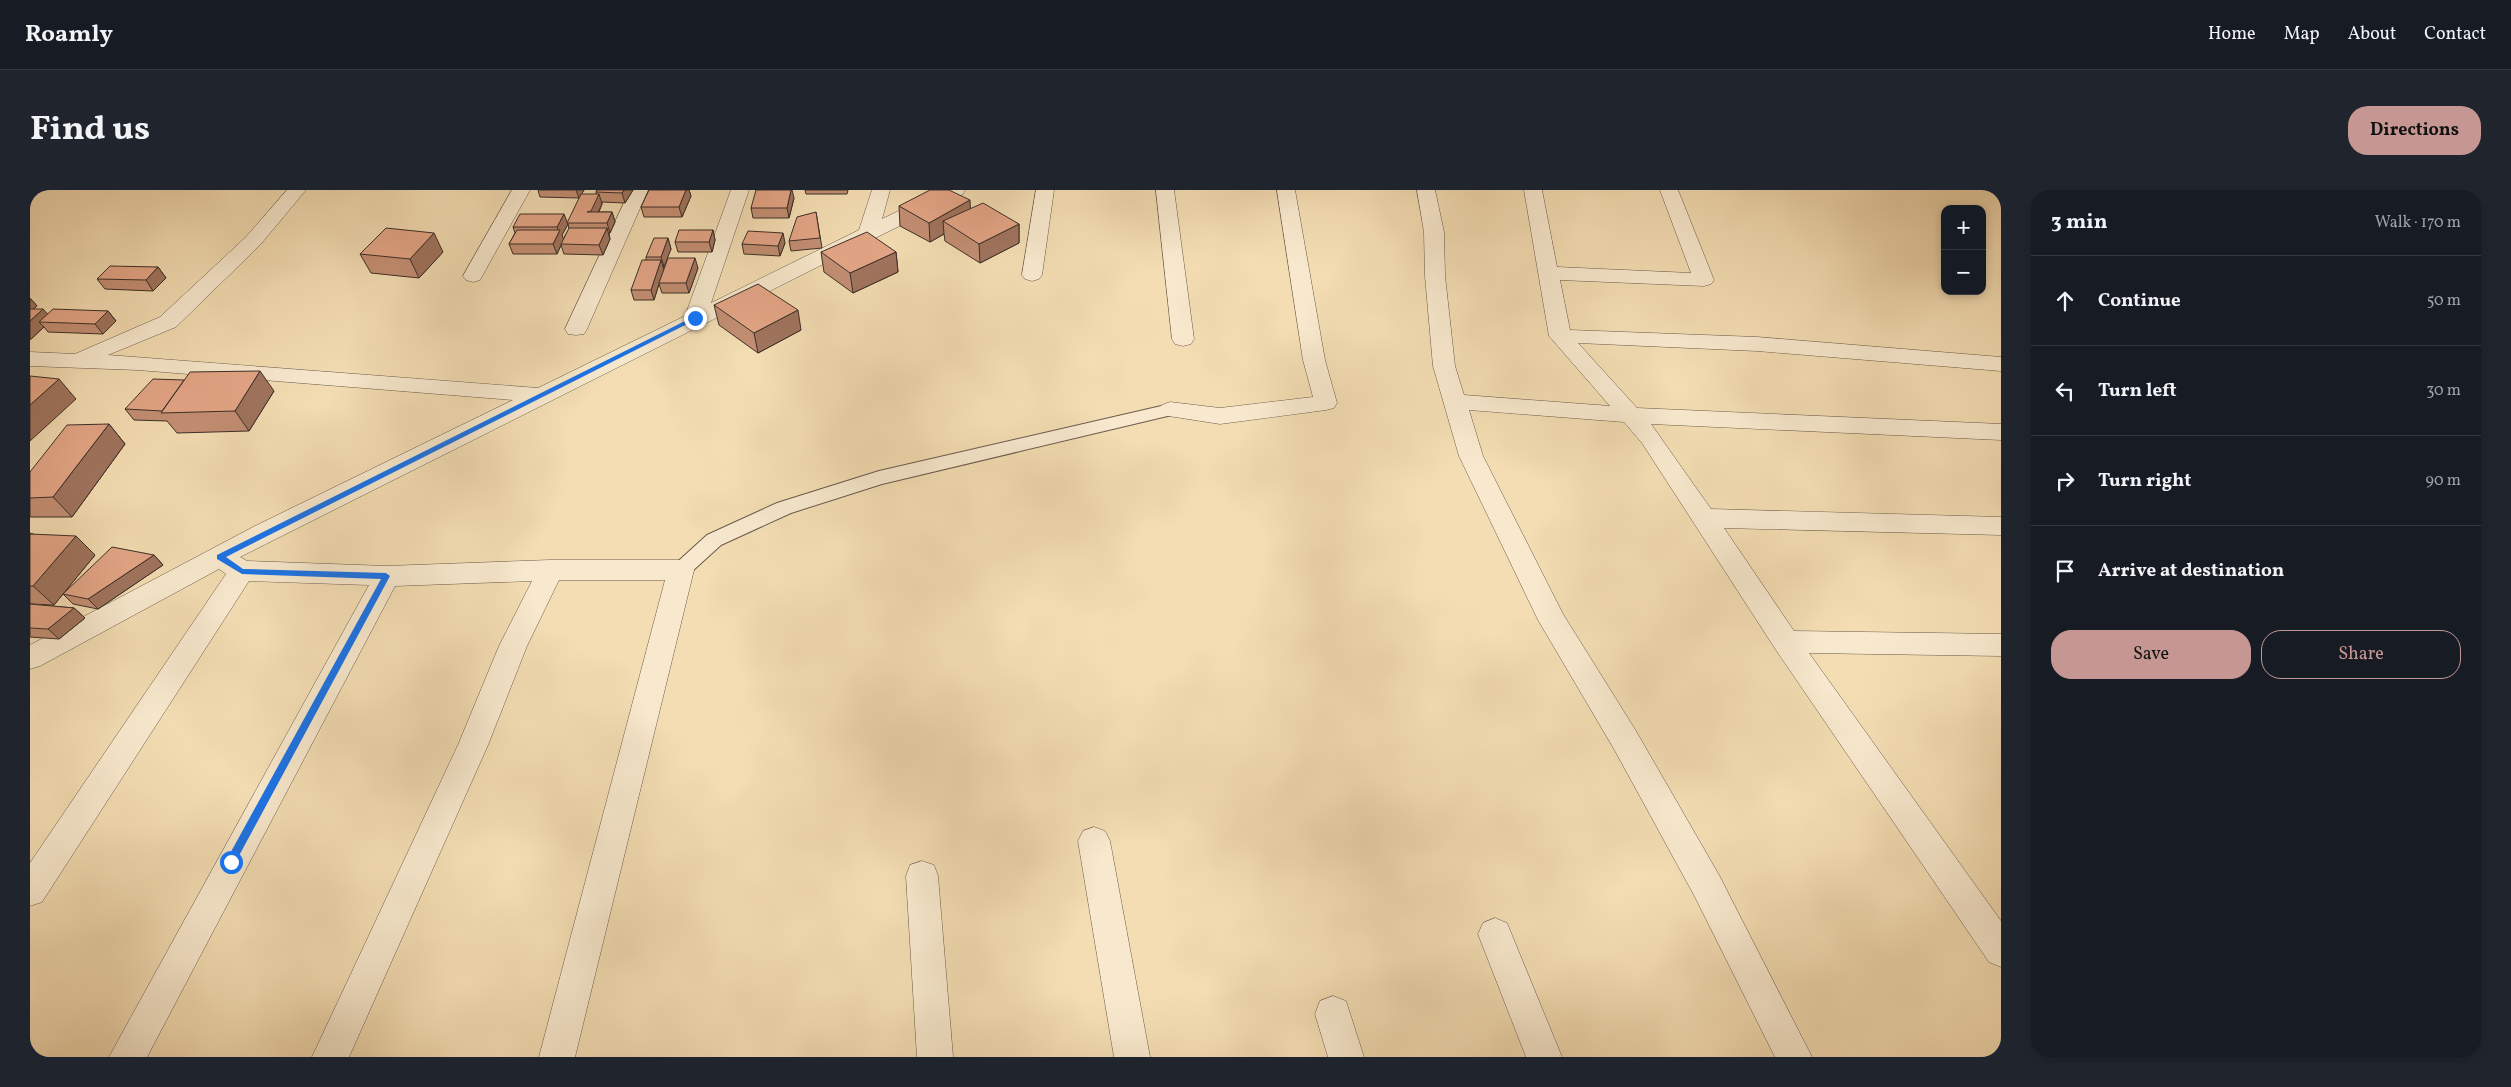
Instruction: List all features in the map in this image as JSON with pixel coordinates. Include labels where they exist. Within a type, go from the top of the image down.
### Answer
[{"type":"street","points":[[75,361],[168,322],[253,241],[297,190]]},
{"type":"street","points":[[473,276],[521,190]]},
{"type":"street","points":[[576,329],[639,190]]},
{"type":"street","points":[[695,318],[740,190]]},
{"type":"street","points":[[868,233],[881,190]]},
{"type":"street","points":[[30,658],[231,564],[540,395],[956,190]]},
{"type":"street","points":[[1032,275],[1045,190]]},
{"type":"street","points":[[1165,190],[1183,339]]},
{"type":"street","points":[[1170,410],[1220,416],[1326,403],[1314,360],[1286,190]]},
{"type":"street","points":[[1426,190],[1434,232],[1435,276],[1444,366],[1471,456],[1552,620],[1625,740],[1707,886],[1794,1057]]},
{"type":"street","points":[[1532,190],[1560,336],[1650,437],[1786,642],[2001,950]]},
{"type":"street","points":[[1548,273],[1704,280],[1669,190]]},
{"type":"street","points":[[1560,336],[1757,344],[2001,364]]},
{"type":"street","points":[[30,359],[138,363],[540,395]]},
{"type":"street","points":[[1455,402],[1630,415],[2001,432]]},
{"type":"street","points":[[1704,518],[2001,526]]},
{"type":"street","points":[[231,564],[386,576],[550,570],[682,570],[557,1057]]},
{"type":"street","points":[[30,891],[231,564]]},
{"type":"street","points":[[330,1057],[469,754],[513,646],[550,570]]},
{"type":"street","points":[[127,1057],[386,576]]},
{"type":"street","points":[[1786,642],[2001,645]]},
{"type":"street","points":[[1094,841],[1132,1057]]},
{"type":"street","points":[[922,876],[935,1057]]},
{"type":"street","points":[[1495,934],[1544,1057]]},
{"type":"street","points":[[1333,1014],[1346,1057]]},
{"type":"lane","points":[[682,570],[714,540],[784,508],[879,478],[1098,424],[1170,410]]},
{"type":"building","points":[[597,190],[624,190],[622,193],[596,192]]},
{"type":"building","points":[[649,190],[686,190],[679,207],[641,207]]},
{"type":"building","points":[[756,190],[791,190],[787,208],[751,208]]},
{"type":"building","points":[[930,190],[949,190],[970,200],[929,223],[899,206]]},
{"type":"building","points":[[581,194],[599,194],[591,211],[587,212],[612,212],[607,223],[567,223]]},
{"type":"building","points":[[983,203],[1019,224],[979,244],[943,221]]},
{"type":"building","points":[[816,212],[820,238],[789,241],[797,217]]},
{"type":"building","points":[[520,214],[564,214],[557,227],[513,227]]},
{"type":"building","points":[[386,228],[434,233],[410,259],[360,254]]},
{"type":"building","points":[[569,228],[607,228],[599,245],[561,244]]},
{"type":"building","points":[[517,230],[560,230],[553,244],[509,244]]},
{"type":"building","points":[[679,230],[713,230],[709,242],[675,242]]},
{"type":"building","points":[[748,231],[783,233],[778,246],[742,244]]},
{"type":"building","points":[[867,232],[896,252],[850,273],[821,252]]},
{"type":"building","points":[[654,238],[668,238],[661,257],[646,257]]},
{"type":"building","points":[[668,258],[695,258],[686,283],[659,283]]},
{"type":"building","points":[[642,260],[661,260],[651,290],[631,290]]},
{"type":"building","points":[[110,266],[158,267],[146,280],[97,279]]},
{"type":"building","points":[[758,284],[798,310],[754,333],[714,305]]},
{"type":"building","points":[[30,309],[43,309],[30,321]]},
{"type":"building","points":[[53,309],[108,311],[95,324],[39,322]]},
{"type":"building","points":[[260,371],[235,411],[161,413],[190,372]]},
{"type":"building","points":[[30,376],[59,379],[30,405]]},
{"type":"building","points":[[153,379],[184,380],[162,411],[125,409]]},
{"type":"building","points":[[109,424],[53,497],[30,498],[30,472],[67,425]]},
{"type":"building","points":[[30,534],[76,536],[33,586],[30,586]]},
{"type":"building","points":[[112,547],[154,555],[88,599],[63,594]]},
{"type":"building","points":[[30,604],[74,608],[48,629],[30,628]]},
{"type":"route","points":[[231,862],[386,576],[242,571],[220,557],[264,533],[695,318]]}]
